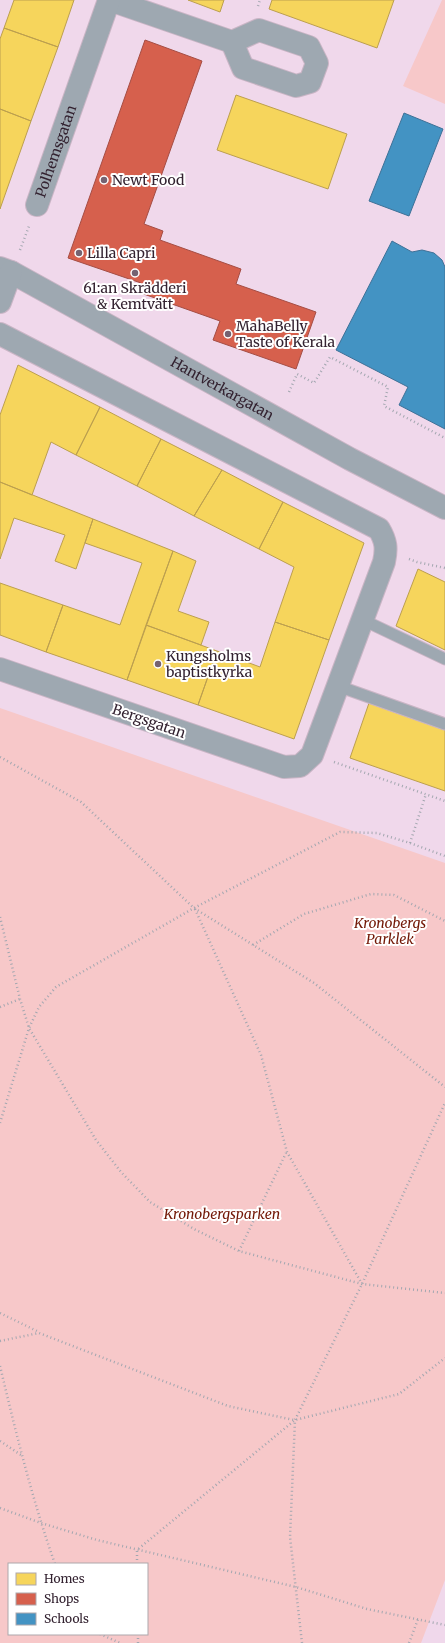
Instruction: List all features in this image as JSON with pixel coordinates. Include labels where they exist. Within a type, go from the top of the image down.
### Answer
[{"type":"street","points":[[109,0],[232,42]]},
{"type":"street","name":"Polhemsgatan","points":[[37,205],[109,0]]},
{"type":"street","points":[[0,302],[6,270]]},
{"type":"street","name":"Hantverkargatan","points":[[6,270],[350,459],[445,508]]},
{"type":"street","points":[[0,334],[379,529],[385,539],[387,550],[338,686],[306,761]]},
{"type":"street","name":"Bergsgatan","points":[[0,669],[284,767],[306,761]]},
{"type":"lane","points":[[363,620],[445,659]]},
{"type":"lane","points":[[338,686],[445,724]]},
{"type":"path","name":"Polhemsgatan","points":[[6,270],[37,205]]},
{"type":"path","points":[[289,392],[297,374],[314,383],[330,357],[388,387],[384,406],[445,438]]},
{"type":"path","points":[[417,562],[445,568]]},
{"type":"path","points":[[0,757],[81,802],[194,908],[314,983],[445,1087]]},
{"type":"path","points":[[306,761],[426,794],[445,801]]},
{"type":"path","points":[[410,843],[426,794]]},
{"type":"path","points":[[0,1123],[29,1028],[39,1007],[56,987],[194,908],[340,832],[377,833],[445,856]]},
{"type":"path","points":[[253,945],[304,914],[371,894],[394,895],[445,921]]},
{"type":"path","points":[[194,908],[262,1055],[286,1152],[362,1284]]},
{"type":"path","points":[[0,917],[20,999],[29,1028],[96,1140],[121,1172],[150,1202],[194,1229],[239,1251],[362,1284],[445,1293]]},
{"type":"path","points":[[0,1007],[20,999]]},
{"type":"path","points":[[302,1643],[290,1537],[295,1420],[362,1284],[445,1103]]},
{"type":"path","points":[[239,1251],[286,1152]]},
{"type":"path","points":[[0,1313],[39,1333],[228,1406],[295,1420]]},
{"type":"path","points":[[0,1341],[39,1333]]},
{"type":"path","points":[[137,1550],[295,1420],[399,1394],[445,1358]]},
{"type":"path","points":[[0,1366],[22,1455],[41,1523],[55,1563]]},
{"type":"path","points":[[0,1441],[22,1455]]},
{"type":"path","points":[[0,1508],[41,1523],[137,1550],[296,1587],[367,1609],[445,1625]]},
{"type":"path","points":[[137,1550],[138,1563]]},
{"type":"path","points":[[409,1643],[418,1619]]},
{"type":"path","points":[[102,1635],[120,1643]]},
{"type":"green space","points":[[442,0],[445,0],[445,104],[403,86]]},
{"type":"green space","name":"Kronobergsparken","points":[[0,708],[445,863],[445,1580],[421,1643],[0,1643]]},
{"type":"building: Homes","points":[[14,0],[74,0],[58,47],[4,28]]},
{"type":"building: Homes","points":[[188,0],[224,0],[220,12]]},
{"type":"building: Homes","points":[[272,0],[394,0],[377,48],[269,9]]},
{"type":"building: Homes","points":[[4,28],[58,47],[31,121],[0,109],[0,39]]},
{"type":"building: Homes","points":[[236,95],[347,134],[328,189],[217,150]]},
{"type":"building: Homes","points":[[0,109],[31,121],[0,209]]},
{"type":"building: Homes","points":[[18,365],[100,407],[76,455],[51,442],[32,495],[0,482],[0,415]]},
{"type":"building: Homes","points":[[100,407],[161,439],[137,486],[76,455]]},
{"type":"building: Homes","points":[[161,439],[222,470],[194,516],[137,486]]},
{"type":"building: Homes","points":[[222,470],[283,502],[259,549],[194,516]]},
{"type":"building: Homes","points":[[0,482],[93,519],[76,569],[55,561],[65,535],[14,518],[0,559]]},
{"type":"building: Homes","points":[[283,502],[364,543],[329,640],[275,622],[294,567],[259,549]]},
{"type":"building: Homes","points":[[93,519],[173,551],[127,680],[46,652],[63,605],[120,625],[142,563],[85,543]]},
{"type":"building: Homes","points":[[173,551],[196,561],[178,611],[209,622],[201,645],[146,625]]},
{"type":"building: Homes","points":[[418,569],[445,582],[445,650],[396,626]]},
{"type":"building: Homes","points":[[0,583],[63,605],[46,652],[0,635]]},
{"type":"building: Homes","points":[[275,622],[329,640],[294,739],[198,705],[217,651],[260,667]]},
{"type":"building: Homes","points":[[146,625],[217,651],[198,705],[127,680]]},
{"type":"building: Homes","points":[[369,703],[445,730],[445,791],[350,758]]},
{"type":"building: Shops","points":[[145,40],[202,61],[144,224],[163,231],[160,240],[241,269],[236,284],[316,312],[296,369],[213,340],[220,321],[138,292],[141,283],[68,258]]},
{"type":"building: Schools","points":[[404,113],[443,129],[409,216],[369,201]]},
{"type":"building: Schools","points":[[392,241],[412,252],[422,250],[434,253],[442,260],[445,267],[445,429],[399,405],[408,387],[336,350]]},
{"type":"place","name":"Newt Food","points":[[104,180]]},
{"type":"place","name":"Lilla Capri","points":[[79,253]]},
{"type":"place","name":"61:an Skrädderi & Kemtvätt","points":[[135,273]]},
{"type":"place","name":"MahaBelly Taste of Kerala","points":[[228,334]]},
{"type":"place","name":"Kungsholms baptistkyrka","points":[[158,664]]},
{"type":"park label","name":"Kronobergs Parklek","points":[[390,932]]}]
